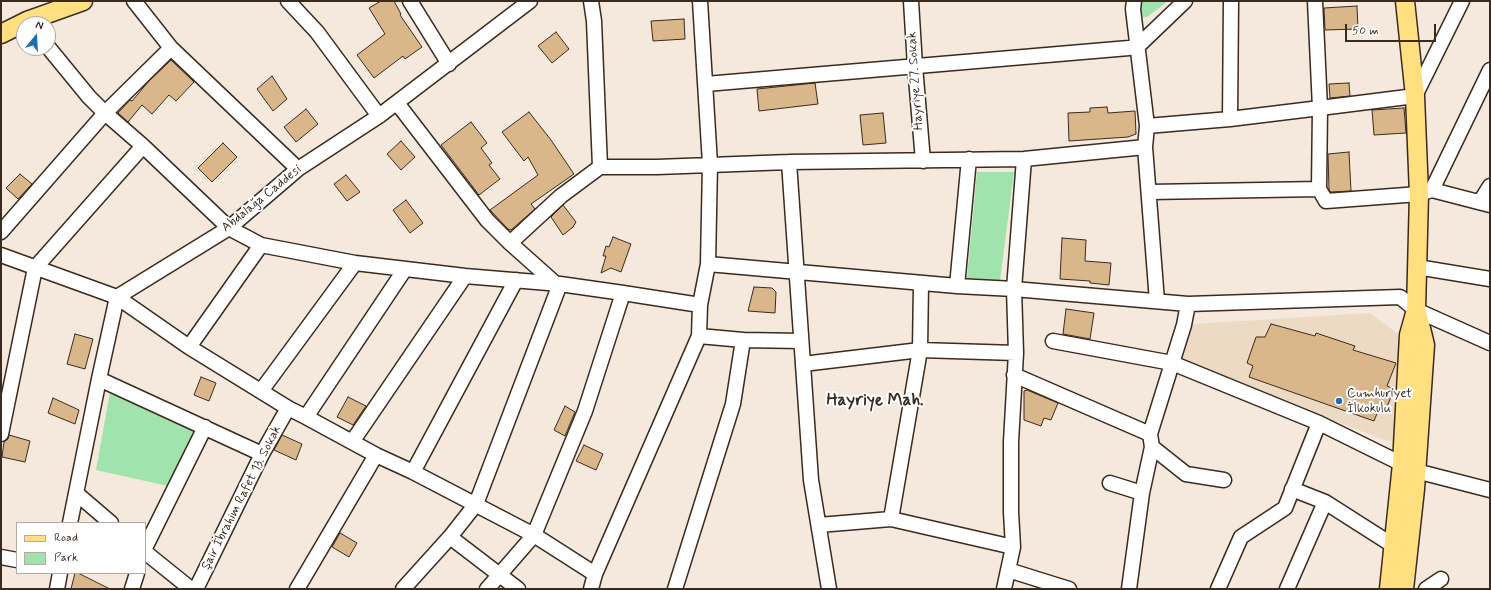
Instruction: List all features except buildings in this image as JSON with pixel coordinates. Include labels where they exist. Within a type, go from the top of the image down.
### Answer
[{"type":"main road","points":[[45,16],[82,1]]},
{"type":"main road","points":[[1389,589],[1394,546],[1409,467],[1425,345],[1416,310],[1417,267],[1426,192],[1405,1]]},
{"type":"main road","points":[[1,34],[16,28]]},
{"type":"main road","points":[[1404,589],[1409,467]]},
{"type":"street","points":[[134,1],[171,48],[298,169]]},
{"type":"street","points":[[288,1],[317,32],[380,116]]},
{"type":"street","points":[[410,1],[449,64]]},
{"type":"street","name":"Abdalağa Caddesi","points":[[117,296],[229,228],[298,169],[380,116],[530,1]]},
{"type":"street","points":[[591,1],[594,21],[600,168]]},
{"type":"street","points":[[592,589],[595,574],[699,336],[700,305],[708,264],[710,164],[700,1]]},
{"type":"street","name":"Hayriye 27. Sokak","points":[[911,1],[922,161]]},
{"type":"street","points":[[1134,1],[1147,126],[1145,147],[1150,192],[1157,301]]},
{"type":"street","points":[[706,84],[1138,46],[1185,1]]},
{"type":"street","points":[[1230,119],[1231,1]]},
{"type":"street","points":[[1315,1],[1320,108],[1319,189],[1326,201],[1426,192],[1485,204],[1490,186]]},
{"type":"street","points":[[1147,126],[1230,119],[1415,96],[1462,1]]},
{"type":"street","points":[[1,232],[105,113],[171,48]]},
{"type":"street","points":[[55,56],[89,97],[105,113],[143,146],[229,228],[261,245],[355,263],[464,276],[558,284],[623,292],[700,305]]},
{"type":"street","points":[[1426,192],[1490,70]]},
{"type":"street","points":[[397,103],[487,220],[510,243],[558,284]]},
{"type":"street","points":[[1,434],[36,268],[143,146]]},
{"type":"street","points":[[510,243],[561,196],[600,168],[789,162],[1024,159],[1145,147]]},
{"type":"street","points":[[957,286],[969,159]]},
{"type":"street","points":[[1004,589],[1013,547],[1011,504],[1014,375],[1016,353],[1014,289],[1024,159]]},
{"type":"street","points":[[789,162],[811,480],[830,589]]},
{"type":"street","points":[[1150,192],[1319,189]]},
{"type":"street","points":[[189,347],[261,245]]},
{"type":"street","points":[[1,255],[117,296],[189,347],[288,408],[376,455],[414,472],[534,535],[595,574]]},
{"type":"street","points":[[261,391],[355,263]]},
{"type":"street","points":[[708,264],[921,283],[1014,289],[1188,304],[1400,297],[1416,310],[1490,344]]},
{"type":"street","points":[[1417,267],[1490,279]]},
{"type":"street","points":[[306,417],[405,269]]},
{"type":"street","points":[[352,442],[464,276]]},
{"type":"street","points":[[414,472],[516,280]]},
{"type":"street","points":[[891,519],[920,350],[921,283]]},
{"type":"street","points":[[403,589],[450,537],[476,504],[558,284]]},
{"type":"street","points":[[487,589],[534,535],[585,411],[623,292]]},
{"type":"street","points":[[70,522],[117,296]]},
{"type":"street","points":[[1129,589],[1151,440],[1184,324],[1188,304]]},
{"type":"street","points":[[699,336],[743,340],[801,341]]},
{"type":"street","points":[[676,589],[733,404],[743,340]]},
{"type":"street","points":[[1053,341],[1172,363],[1319,423],[1409,467],[1490,490]]},
{"type":"street","points":[[803,364],[920,350],[1016,353]]},
{"type":"street","points":[[1014,375],[1151,440],[1186,474],[1224,480]]},
{"type":"street","points":[[99,379],[262,454]]},
{"type":"street","name":"Şair İbrahim Rafet 13. Sokak","points":[[196,589],[262,454],[288,408]]},
{"type":"street","points":[[1218,589],[1241,537],[1285,508],[1319,423]]},
{"type":"street","points":[[146,546],[205,427]]},
{"type":"street","points":[[297,589],[376,455]]},
{"type":"street","points":[[1110,483],[1142,493]]},
{"type":"street","points":[[1292,489],[1325,502],[1394,546]]},
{"type":"street","points":[[76,493],[110,522]]},
{"type":"street","points":[[1289,588],[1325,502]]},
{"type":"street","points":[[819,525],[891,519],[1013,547]]},
{"type":"street","points":[[450,537],[518,589]]},
{"type":"street","points":[[146,553],[191,589]]},
{"type":"street","points":[[1,557],[16,560]]},
{"type":"street","points":[[1008,570],[1069,589]]},
{"type":"street","points":[[57,589],[60,574]]},
{"type":"street","points":[[132,589],[137,574]]},
{"type":"street","points":[[1426,589],[1441,579]]},
{"type":"shaded area","name":"Cumhuriyet İlkokulu","points":[[1370,313],[1398,334],[1396,440],[1387,441],[1182,362],[1193,324]]},
{"type":"green space","points":[[1141,1],[1168,1],[1147,17],[1141,17]]},
{"type":"green space","points":[[977,172],[1014,172],[1000,281],[967,278]]},
{"type":"green space","points":[[110,392],[197,430],[168,486],[96,470]]},
{"type":"place","name":"Cumhuriyet İlkokulu","points":[[1339,401]]},
{"type":"district","name":"Hayriye Mah.","points":[[875,401]]}]
